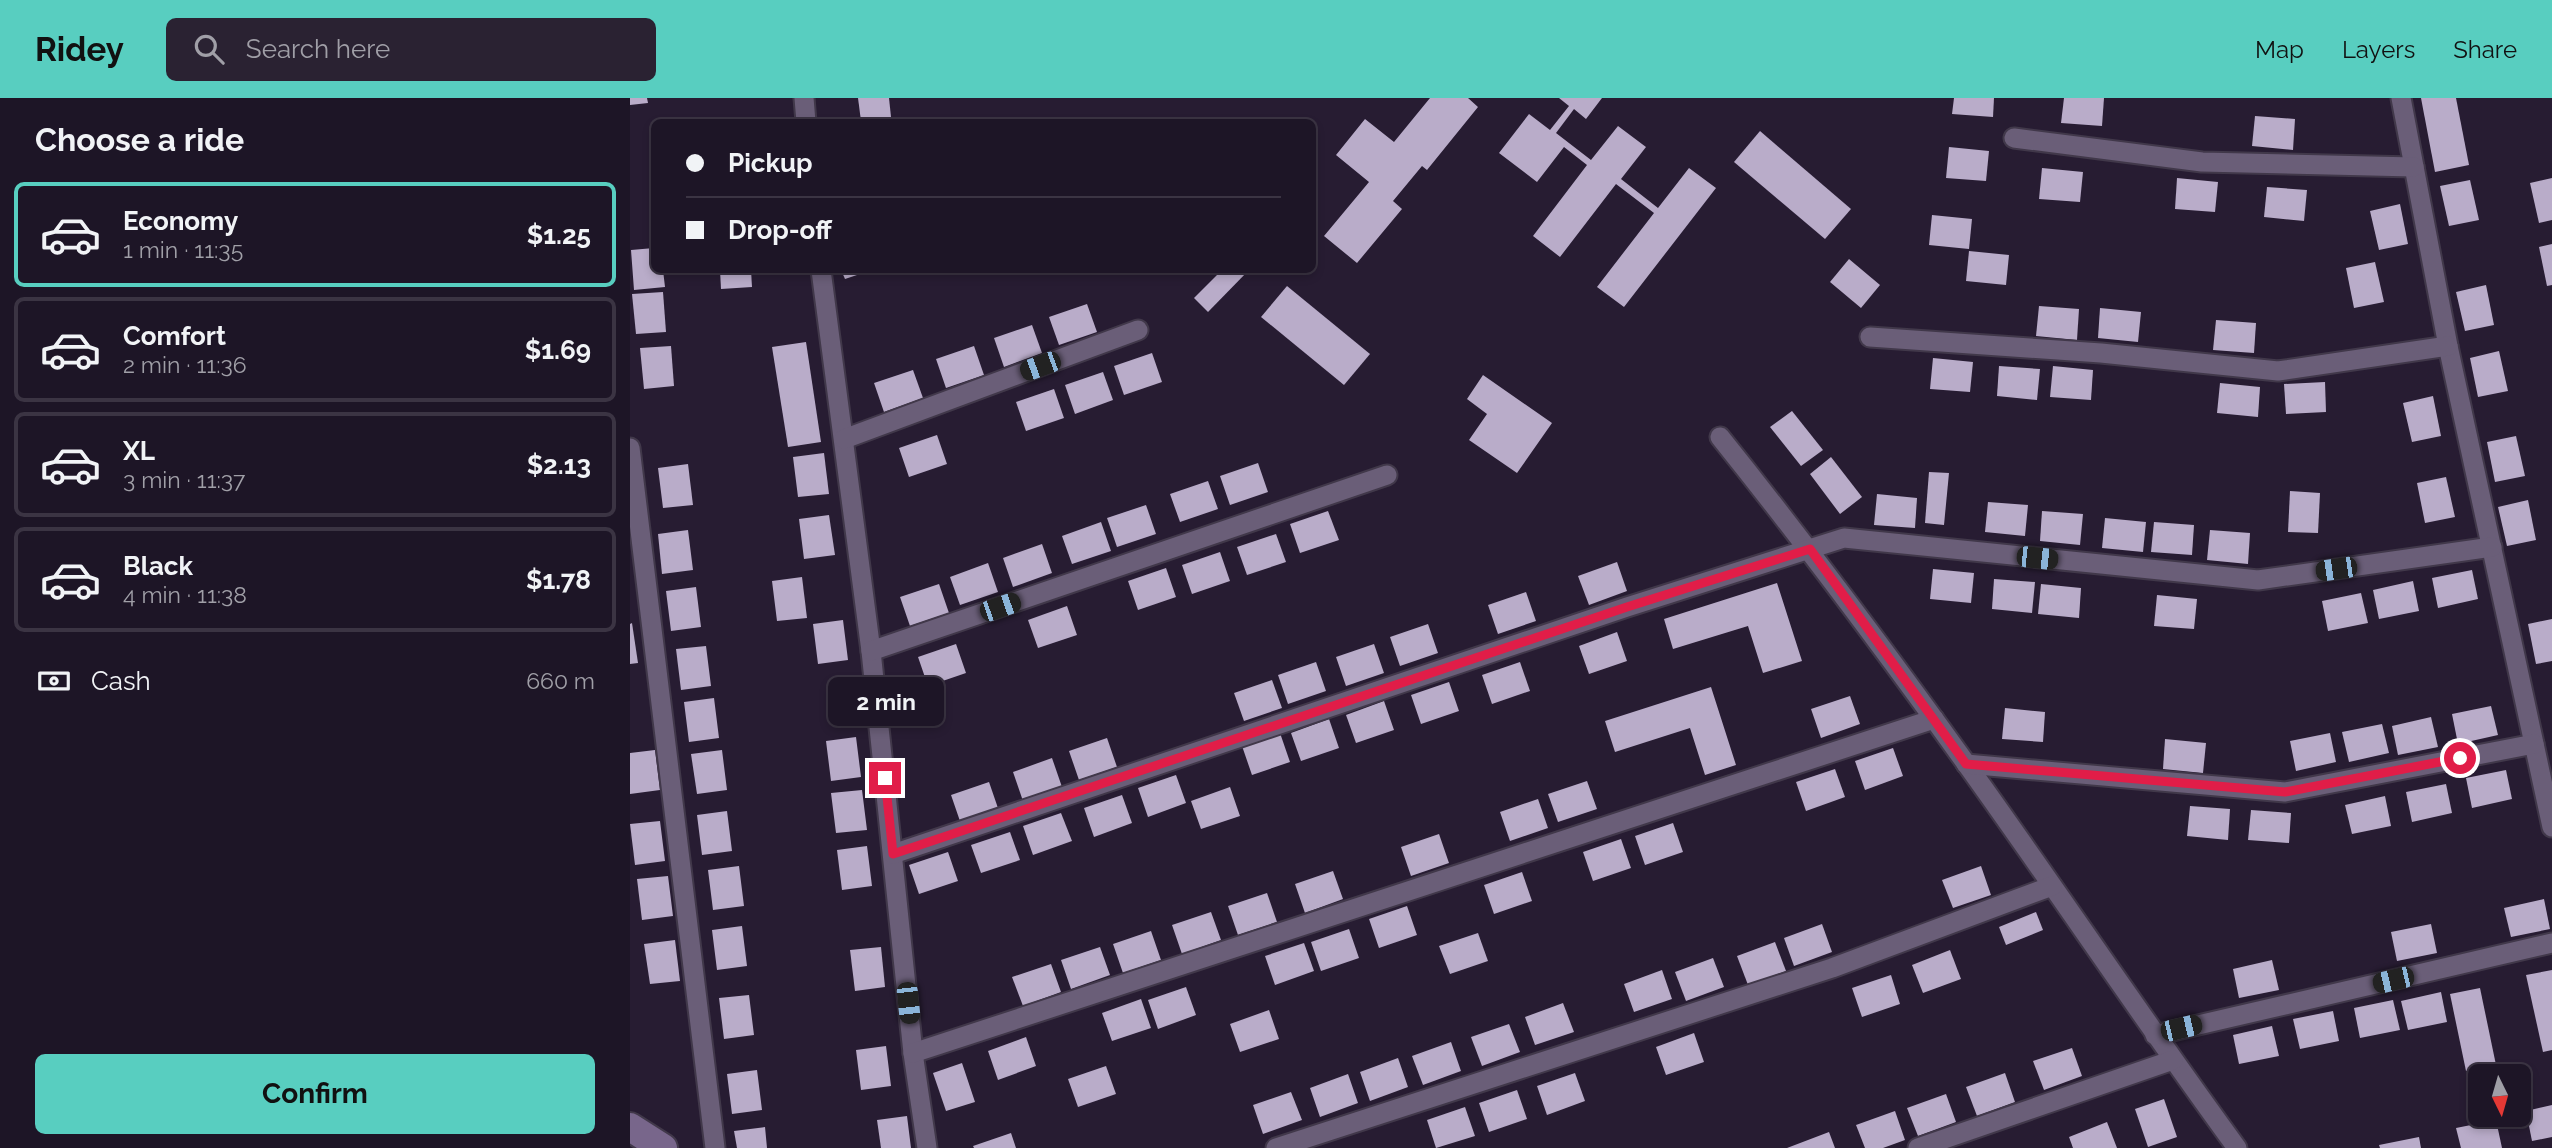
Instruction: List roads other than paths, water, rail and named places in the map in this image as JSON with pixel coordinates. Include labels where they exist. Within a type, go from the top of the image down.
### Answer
[{"type":"street","points":[[804,98],[806,119]]},
{"type":"street","points":[[2401,98],[2448,346],[2552,828]]},
{"type":"street","points":[[2014,138],[2202,162],[2414,167]]},
{"type":"street","points":[[821,273],[871,651],[913,1053],[927,1148]]},
{"type":"street","points":[[844,439],[1138,330]]},
{"type":"street","points":[[1870,337],[2101,352],[2278,371],[2448,346]]},
{"type":"street","points":[[1720,437],[1810,549],[1934,719],[2237,1148]]},
{"type":"street","points":[[630,448],[715,1148]]},
{"type":"street","points":[[871,651],[1387,475]]},
{"type":"street","points":[[893,854],[1627,607],[1844,538],[2258,580],[2492,547]]},
{"type":"street","points":[[913,1053],[1934,719]]},
{"type":"street","points":[[1966,764],[2285,792],[2535,744]]},
{"type":"street","points":[[1276,1148],[1832,968],[2052,886]]},
{"type":"street","points":[[2155,1035],[2552,943]]},
{"type":"street","points":[[1918,1148],[2173,1060]]},
{"type":"street","points":[[630,1127],[663,1148]]}]
